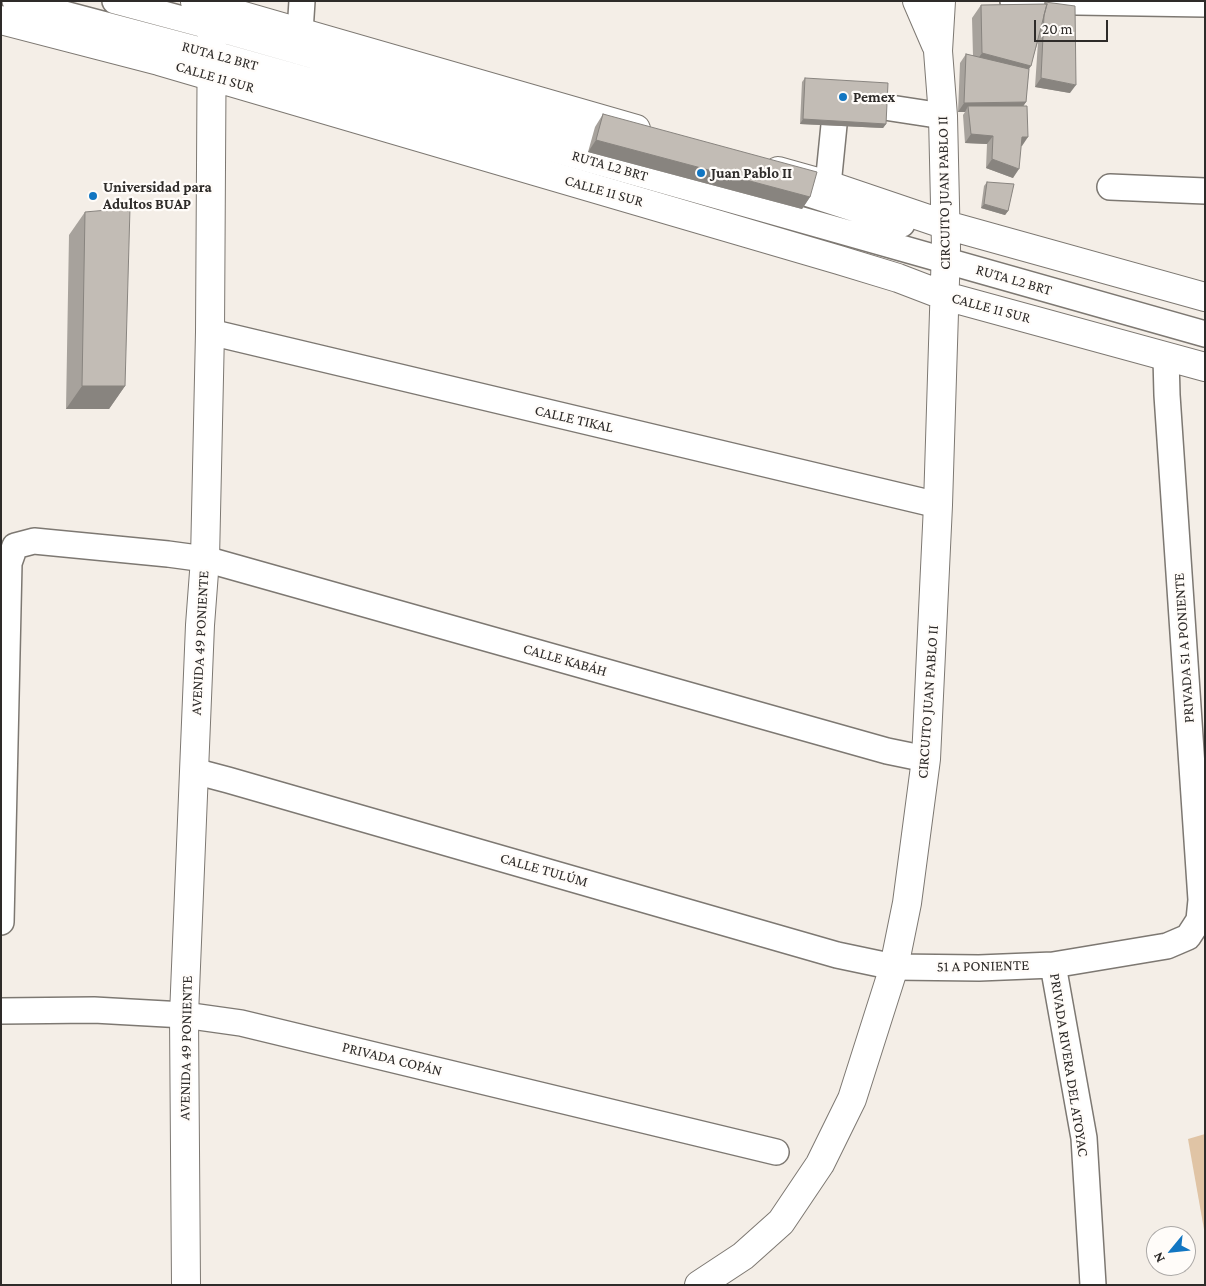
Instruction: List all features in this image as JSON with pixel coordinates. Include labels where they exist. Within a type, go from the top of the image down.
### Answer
[{"type":"main road","name":"CIRCUITO JUAN PABLO II","points":[[917,1],[938,51]]},
{"type":"main road","name":"CIRCUITO JUAN PABLO II","points":[[699,1285],[743,1256],[781,1222],[820,1164],[852,1099],[894,966],[907,904],[926,759],[938,505],[946,241],[943,116],[938,51],[941,1]]},
{"type":"main road","name":"CALLE 11 SUR","points":[[1,20],[160,61],[209,28],[300,32],[656,135]]},
{"type":"main road","name":"CALLE 11 SUR","points":[[209,28],[830,257],[898,278],[945,296],[1205,367]]},
{"type":"main road","name":"AVENIDA 49 PONIENTE","points":[[186,1285],[184,1015],[200,624],[205,559],[210,332],[209,28]]},
{"type":"main road","points":[[752,163],[946,241],[1205,297]]},
{"type":"street","name":"RUTA L2 BRT","points":[[15,1],[209,28],[592,135]]},
{"type":"street","name":"RUTA L2 BRT","points":[[114,1],[946,241],[1205,309]]},
{"type":"street","points":[[300,32],[302,1]]},
{"type":"street","points":[[1013,1],[1205,4]]},
{"type":"street","points":[[884,107],[943,116]]},
{"type":"street","points":[[817,189],[834,125]]},
{"type":"street","points":[[1110,187],[1205,191]]},
{"type":"street","name":"RUTA L2 BRT","points":[[946,241],[1205,334]]},
{"type":"street","name":"CALLE TIKAL","points":[[210,332],[938,505]]},
{"type":"street","name":"PRIVADA 51 A PONIENTE","points":[[1166,356],[1201,900],[1199,920],[1188,936]]},
{"type":"street","name":"CALLE KABÁH","points":[[1,922],[8,563],[15,546],[34,541],[205,559],[877,748],[926,759]]},
{"type":"street","name":"CALLE TULÚM","points":[[194,771],[238,782],[837,955],[894,966]]},
{"type":"street","name":"51 A PONIENTE","points":[[894,966],[979,968],[1053,965],[1167,946],[1188,936]]},
{"type":"street","name":"PRIVADA RIVERA DEL ATOYAC","points":[[1053,965],[1084,1138],[1093,1285]]},
{"type":"street","name":"PRIVADA COPÁN","points":[[1,1011],[94,1010],[184,1015],[241,1023],[776,1152]]},
{"type":"shaded area","points":[[1205,1134],[1205,1235],[1188,1139]]},
{"type":"building","points":[[1045,2],[1075,6],[1076,85],[1041,78],[1044,15],[1047,4]]},
{"type":"building","points":[[1047,4],[1031,66],[982,53],[981,5]]},
{"type":"building","points":[[966,54],[1029,69],[1026,102],[964,103]]},
{"type":"building","name":"Pemex","points":[[805,78],[888,83],[886,124],[803,119]]},
{"type":"building","points":[[968,106],[1027,106],[1028,137],[1022,137],[1019,169],[992,159],[993,136],[971,134]]},
{"type":"building","points":[[603,114],[817,172],[810,197],[596,140]]},
{"type":"building","points":[[987,182],[1014,184],[1008,211],[984,204]]},
{"type":"building","points":[[130,208],[125,386],[82,386],[85,212]]},
{"type":"place","name":"Pemex","points":[[843,97]]},
{"type":"place","name":"Juan Pablo II","points":[[701,173]]},
{"type":"place","name":"Universidad para Adultos BUAP","points":[[93,196]]}]
